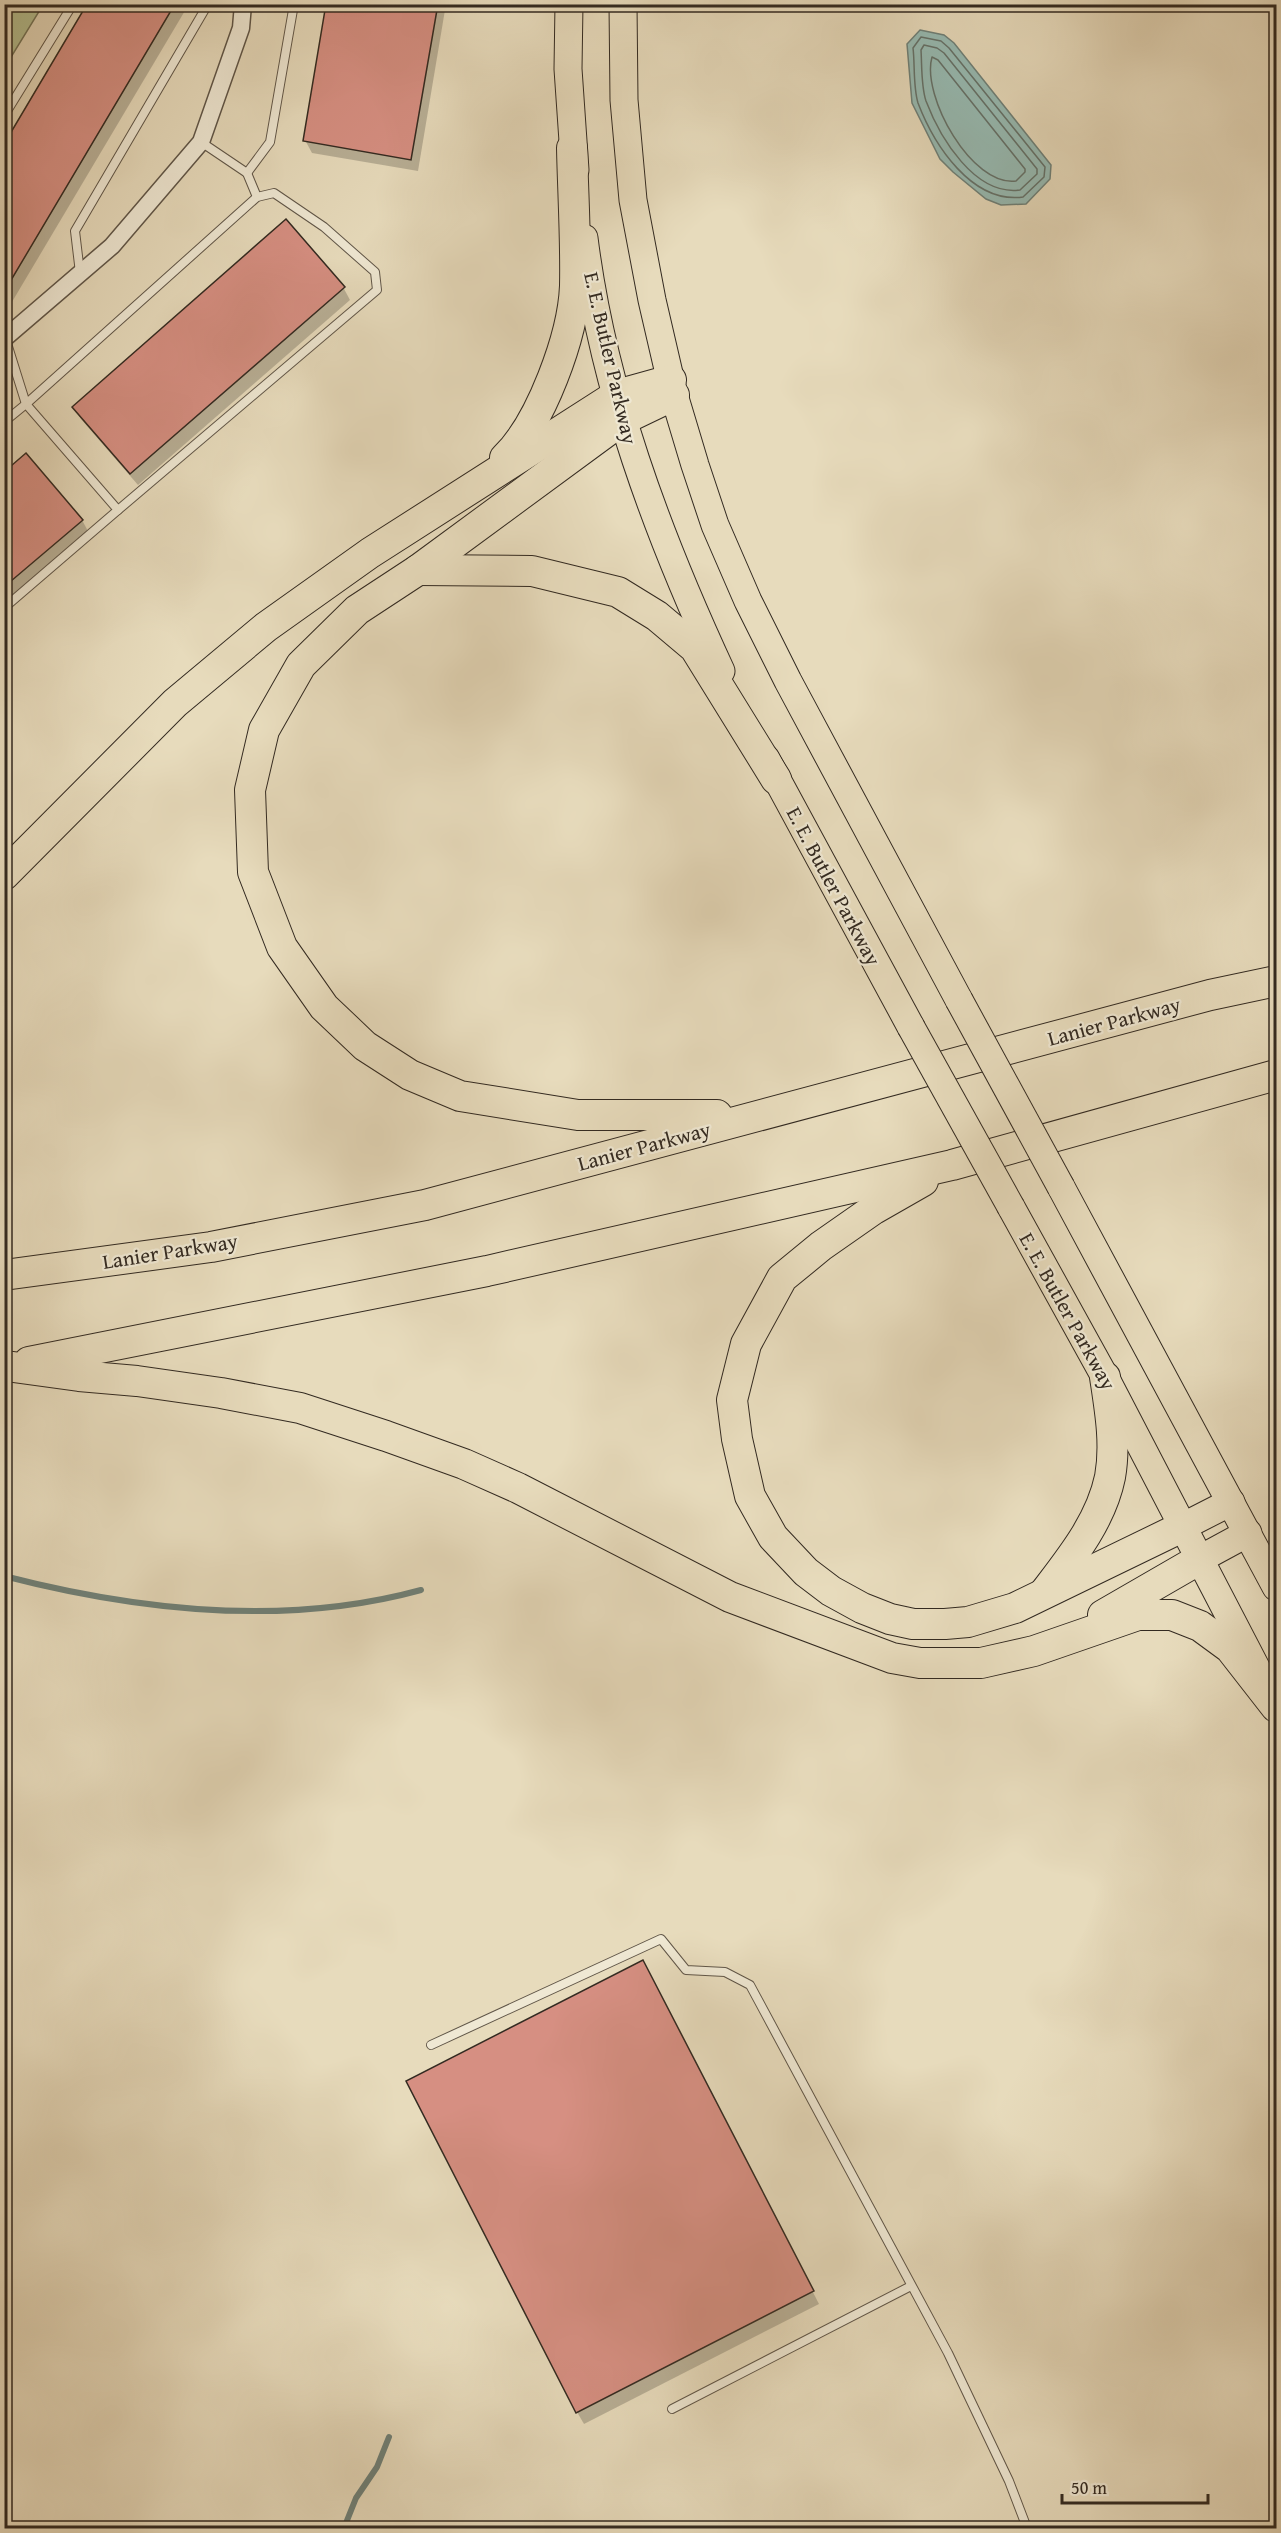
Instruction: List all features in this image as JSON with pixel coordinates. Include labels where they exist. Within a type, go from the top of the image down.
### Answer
[{"type":"highway","name":"E. E. Butler Parkway","points":[[569,4],[568,69],[572,148],[584,243],[598,318],[619,408],[688,600],[721,672],[776,779],[1105,1377],[1276,1707]]},
{"type":"highway","points":[[622,4],[624,100],[633,201],[652,300],[673,387],[695,465],[716,525],[748,601],[788,681],[1276,1587]]},
{"type":"highway","points":[[481,481],[516,448],[535,417],[553,378],[565,339],[575,288],[572,148]]},
{"type":"highway","points":[[4,875],[175,703],[266,627],[370,553],[481,481],[619,408],[673,387]]},
{"type":"highway","points":[[619,408],[418,570],[357,610],[301,665],[264,730],[250,790],[253,872],[282,947],[324,1007],[365,1046],[410,1075],[460,1096],[578,1115],[759,1115]]},
{"type":"highway","points":[[418,570],[532,571],[618,591],[657,616],[695,648],[776,779]]},
{"type":"highway","name":"Lanier Parkway","points":[[4,1275],[211,1247],[424,1205],[1210,995],[1276,981]]},
{"type":"highway","points":[[5,1366],[487,1271],[952,1165],[1276,1075]]},
{"type":"highway","points":[[952,1165],[874,1209],[821,1245],[782,1278],[746,1344],[732,1400],[737,1439],[750,1496],[774,1538],[806,1572],[831,1591],[862,1608],[890,1619],[913,1624],[945,1624],[968,1622],[1015,1608],[1231,1502]]},
{"type":"highway","points":[[5,1366],[221,1393],[300,1408],[375,1432],[475,1468],[730,1598],[892,1658],[920,1663],[981,1663],[1034,1651],[1138,1615],[1172,1615],[1200,1626],[1230,1648],[1276,1707]]},
{"type":"highway","points":[[1043,1594],[1082,1543],[1100,1507],[1110,1477],[1113,1442],[1105,1377]]},
{"type":"highway","points":[[1062,1641],[1111,1610],[1248,1533]]},
{"type":"street","points":[[5,337],[112,246],[201,141],[242,28],[243,4]]},
{"type":"lane","points":[[4,116],[73,4]]},
{"type":"lane","points":[[80,274],[75,231],[208,4]]},
{"type":"lane","points":[[247,173],[270,142],[294,4]]},
{"type":"lane","points":[[201,141],[247,173],[257,196]]},
{"type":"lane","points":[[4,422],[257,196],[274,193],[324,227],[375,272],[377,290],[4,608]]},
{"type":"lane","points":[[5,337],[26,404],[118,510]]},
{"type":"lane","points":[[431,2045],[661,1939],[686,1970],[725,1972],[750,1985],[948,2353],[1009,2481],[1027,2529]]},
{"type":"lane","points":[[672,2409],[911,2286]]},
{"type":"green space","points":[[4,5],[43,5],[5,67]]},
{"type":"water","points":[[920,30],[944,35],[954,43],[1051,165],[1050,179],[1026,204],[1001,205],[986,199],[940,159],[912,103],[907,44]]},
{"type":"building","points":[[87,4],[175,4],[4,292],[4,144]]},
{"type":"building","points":[[326,4],[438,4],[411,160],[303,141]]},
{"type":"building","points":[[286,219],[345,287],[130,474],[72,407]]},
{"type":"building","points":[[26,453],[83,520],[4,587],[4,472]]},
{"type":"building","points":[[643,1960],[814,2291],[576,2413],[406,2081]]},
{"type":"waterway","points":[[4,1576],[107,1598],[160,1606],[213,1610],[265,1611],[318,1608],[370,1601],[421,1590]]},
{"type":"waterway","points":[[344,2528],[356,2498],[377,2467],[389,2437]]}]
